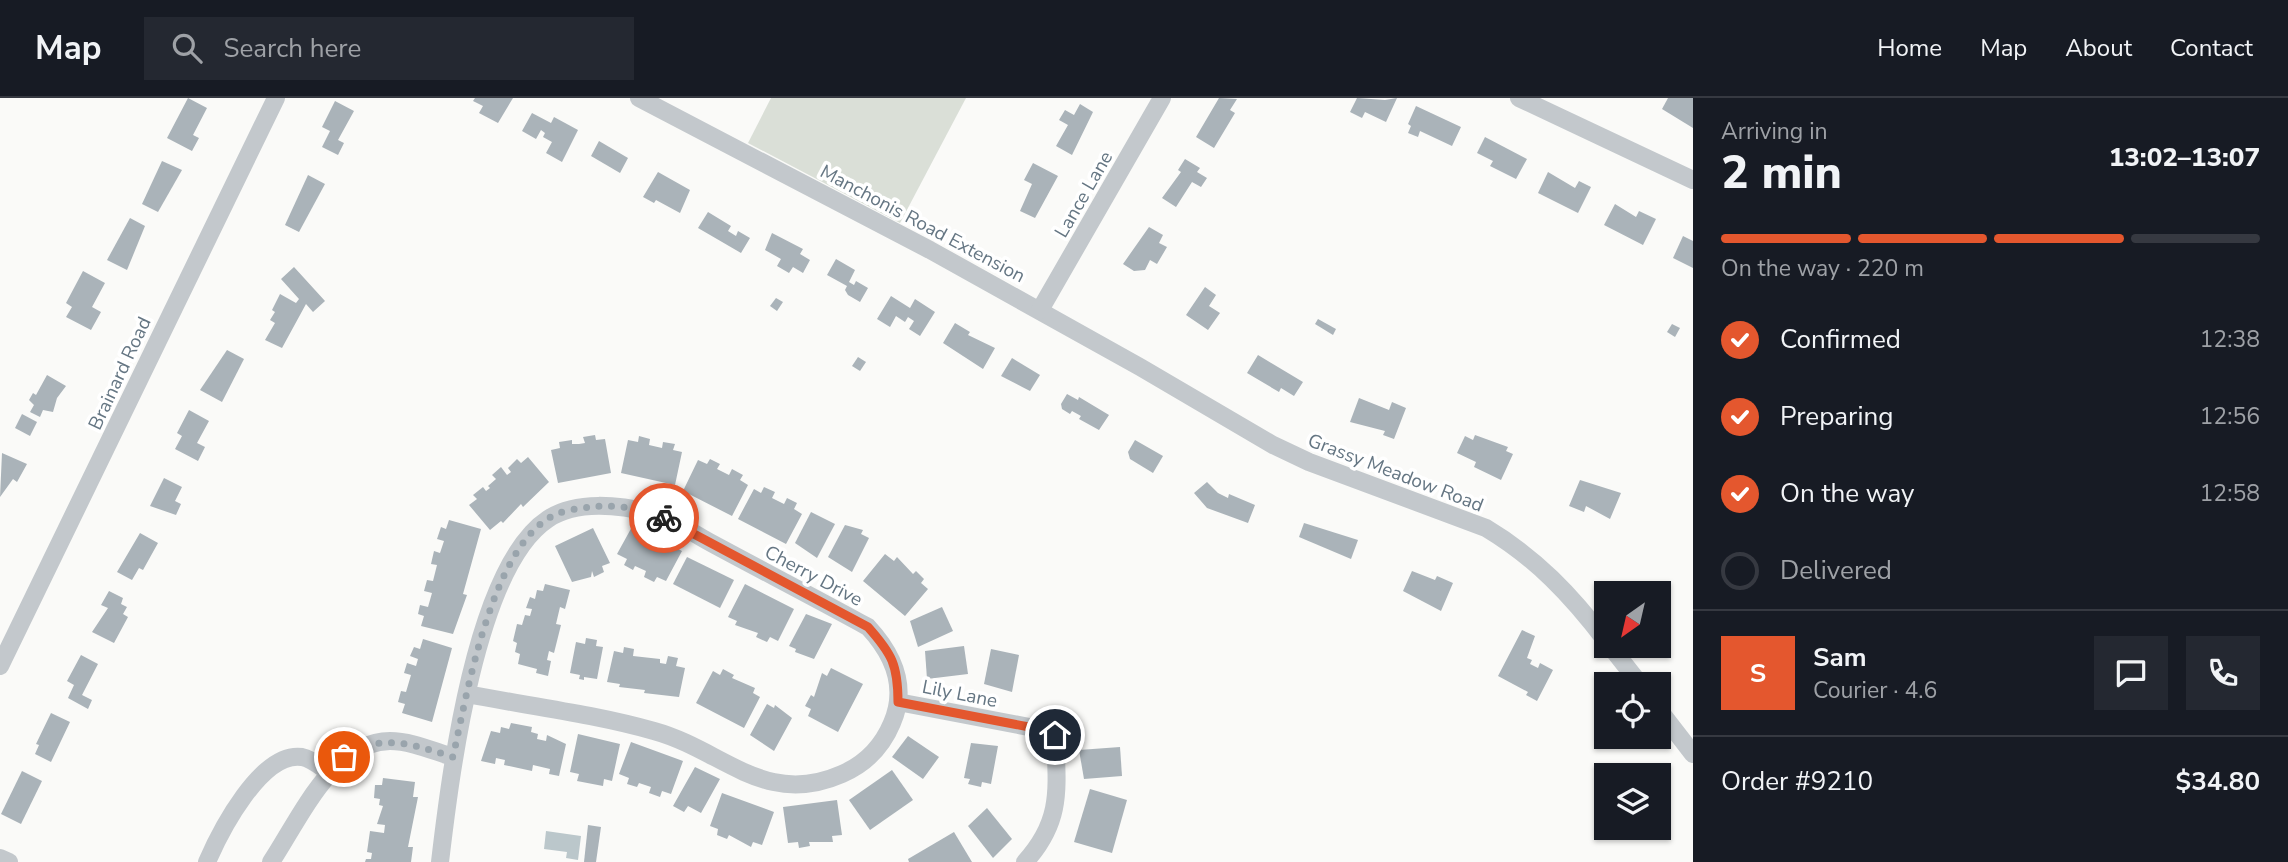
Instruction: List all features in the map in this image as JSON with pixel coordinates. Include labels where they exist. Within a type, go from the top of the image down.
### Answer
[{"type":"street","name":"Brainard Road","points":[[0,666],[276,98]]},
{"type":"street","name":"Manchonis Road Extension","points":[[639,98],[842,202],[1040,310],[1182,394]]},
{"type":"street","name":"Lance Lane","points":[[1040,310],[1163,98]]},
{"type":"street","points":[[1519,98],[1693,180]]},
{"type":"street","name":"Grassy Meadow Road","points":[[1182,394],[1309,462],[1486,528],[1513,544],[1550,575],[1594,627]]},
{"type":"street","name":"Cherry Drive","points":[[440,862],[453,757],[467,694],[498,588],[518,549],[549,518],[566,511],[604,505],[654,513],[868,627],[883,643],[898,672],[898,702],[886,734],[860,766],[828,780],[785,786],[732,769],[692,744],[653,731],[467,694]]},
{"type":"street","points":[[1619,658],[1631,672]]},
{"type":"street","name":"Lily Lane","points":[[898,702],[1045,730],[1055,735],[1057,806],[1042,843],[1025,862]]},
{"type":"street","points":[[1671,726],[1693,754]]},
{"type":"street","points":[[271,862],[330,774],[350,753],[377,742],[399,742],[453,757]]},
{"type":"street","points":[[208,862],[228,818],[254,784],[270,769],[288,758],[302,757],[330,774]]},
{"type":"street","points":[[0,858],[9,862]]},
{"type":"shaded area","points":[[771,98],[966,98],[900,223],[748,143]]},
{"type":"shaded area","points":[[546,831],[581,836],[578,860],[566,858],[567,852],[544,849]]},
{"type":"building","points":[[188,98],[207,108],[193,135],[199,138],[192,151],[167,138]]},
{"type":"building","points":[[475,98],[513,98],[498,123],[479,113],[483,106],[473,101]]},
{"type":"building","points":[[1219,98],[1237,99],[1230,110],[1235,113],[1214,148],[1196,137]]},
{"type":"building","points":[[1357,98],[1397,98],[1386,122],[1365,112],[1362,118],[1350,112]]},
{"type":"building","points":[[1668,98],[1693,98],[1693,128],[1662,109]]},
{"type":"building","points":[[335,101],[354,111],[338,140],[344,143],[338,155],[322,147],[330,131],[322,127]]},
{"type":"building","points":[[1080,104],[1093,112],[1072,155],[1056,146],[1068,125],[1059,120],[1065,110],[1074,115]]},
{"type":"building","points":[[1416,106],[1461,127],[1452,146],[1420,131],[1418,137],[1408,133],[1411,126],[1408,124]]},
{"type":"building","points":[[532,113],[551,123],[554,117],[578,130],[562,162],[546,153],[552,142],[543,137],[545,133],[541,130],[536,139],[522,131]]},
{"type":"building","points":[[1485,137],[1527,159],[1516,179],[1490,166],[1493,161],[1477,153]]},
{"type":"building","points":[[599,141],[628,158],[620,173],[591,156]]},
{"type":"building","points":[[1185,159],[1200,168],[1197,172],[1207,178],[1201,187],[1192,182],[1176,207],[1162,198],[1181,172],[1178,170]]},
{"type":"building","points":[[162,161],[182,170],[158,212],[142,204]]},
{"type":"building","points":[[1033,163],[1058,176],[1035,218],[1020,211],[1032,184],[1024,180]]},
{"type":"building","points":[[658,172],[690,190],[680,213],[656,200],[654,203],[643,197]]},
{"type":"building","points":[[1548,172],[1575,188],[1579,181],[1591,187],[1578,213],[1538,193]]},
{"type":"building","points":[[308,175],[325,184],[299,232],[285,225]]},
{"type":"building","points":[[1615,204],[1636,217],[1639,211],[1656,219],[1643,245],[1604,225]]},
{"type":"building","points":[[708,212],[731,226],[728,231],[736,236],[738,231],[750,238],[741,253],[698,228]]},
{"type":"building","points":[[130,218],[145,226],[127,270],[107,260]]},
{"type":"building","points":[[1149,227],[1163,235],[1159,243],[1167,247],[1157,264],[1150,260],[1145,270],[1134,271],[1123,264]]},
{"type":"building","points":[[772,233],[803,249],[800,254],[810,260],[803,273],[793,267],[789,273],[777,266],[781,259],[765,250]]},
{"type":"building","points":[[1683,236],[1693,241],[1693,268],[1673,258]]},
{"type":"building","points":[[836,259],[855,270],[849,282],[854,285],[856,281],[868,288],[860,302],[848,295],[845,290],[847,286],[827,275]]},
{"type":"building","points":[[294,267],[325,301],[313,312],[306,304],[282,348],[265,340],[275,323],[270,320],[280,294],[296,303],[299,299],[281,279]]},
{"type":"building","points":[[83,271],[105,283],[92,307],[101,312],[91,330],[66,317],[72,307],[66,303]]},
{"type":"building","points":[[1205,287],[1216,295],[1209,306],[1220,313],[1208,330],[1186,315]]},
{"type":"building","points":[[891,296],[910,308],[915,299],[935,312],[920,336],[909,329],[914,321],[908,317],[905,322],[896,316],[890,327],[877,319]]},
{"type":"building","points":[[776,298],[783,302],[777,311],[770,306]]},
{"type":"building","points":[[1318,319],[1336,329],[1333,335],[1315,324]]},
{"type":"building","points":[[955,323],[970,332],[968,335],[995,348],[983,369],[943,343]]},
{"type":"building","points":[[1672,324],[1680,328],[1675,337],[1667,332]]},
{"type":"building","points":[[227,350],[244,359],[222,402],[200,390]]},
{"type":"building","points":[[1258,355],[1303,382],[1294,396],[1281,388],[1279,392],[1247,373]]},
{"type":"building","points":[[858,357],[866,362],[860,371],[852,366]]},
{"type":"building","points":[[1012,358],[1040,375],[1030,391],[1001,376]]},
{"type":"building","points":[[47,375],[66,386],[57,398],[53,412],[43,410],[40,417],[30,412],[34,405],[29,400],[33,393],[36,395]]},
{"type":"building","points":[[1067,394],[1078,400],[1079,397],[1109,415],[1099,430],[1079,419],[1081,416],[1062,409],[1061,404]]},
{"type":"building","points":[[1359,398],[1389,410],[1392,402],[1406,408],[1394,439],[1383,435],[1385,431],[1350,422]]},
{"type":"building","points":[[189,410],[209,421],[197,443],[205,447],[198,461],[175,449],[182,436],[177,433]]},
{"type":"building","points":[[22,414],[37,422],[30,436],[15,428]]},
{"type":"building","points":[[595,435],[596,440],[605,439],[611,473],[558,483],[551,450],[560,448],[559,442],[572,440],[572,444],[585,443],[583,437]]},
{"type":"building","points":[[1475,435],[1508,447],[1506,451],[1513,454],[1501,480],[1474,467],[1476,462],[1457,453],[1465,436],[1473,440]]},
{"type":"building","points":[[639,436],[650,439],[649,445],[662,448],[663,442],[675,444],[673,450],[682,452],[675,485],[621,473],[628,440],[638,442]]},
{"type":"building","points":[[1135,440],[1163,456],[1153,473],[1130,459],[1128,452]]},
{"type":"building","points":[[2,453],[27,464],[17,482],[13,479],[0,497]]},
{"type":"building","points":[[528,457],[549,482],[523,507],[521,504],[503,523],[501,521],[490,530],[469,505],[477,499],[473,495],[483,487],[486,491],[490,488],[488,486],[496,479],[492,475],[501,467],[507,475],[511,472],[508,468],[517,459],[521,463]]},
{"type":"building","points":[[710,459],[720,464],[717,469],[729,475],[732,469],[743,475],[740,480],[748,485],[732,516],[683,491],[698,460],[707,464]]},
{"type":"building","points":[[164,478],[182,487],[175,501],[181,504],[176,515],[150,506]]},
{"type":"building","points":[[1580,480],[1621,493],[1610,519],[1586,506],[1584,512],[1569,506]]},
{"type":"building","points":[[1207,482],[1228,498],[1229,494],[1255,505],[1248,523],[1207,508],[1194,493]]},
{"type":"building","points":[[764,487],[775,492],[772,498],[784,504],[787,498],[797,503],[794,509],[802,514],[786,544],[738,519],[754,489],[761,493]]},
{"type":"building","points":[[811,512],[835,524],[817,558],[795,543]]},
{"type":"building","points":[[449,520],[481,529],[463,594],[467,595],[453,634],[421,626],[424,616],[418,614],[420,605],[428,607],[432,593],[424,591],[427,580],[433,581],[437,565],[431,564],[434,551],[440,553],[444,541],[437,539],[441,527],[446,529]]},
{"type":"building","points":[[1304,523],[1358,540],[1351,559],[1299,537]]},
{"type":"building","points":[[633,525],[682,551],[666,581],[657,577],[654,582],[644,577],[646,571],[635,566],[633,570],[624,565],[627,559],[617,554]]},
{"type":"building","points":[[845,525],[863,530],[861,534],[869,538],[852,572],[828,557]]},
{"type":"building","points":[[593,528],[610,563],[602,566],[604,572],[594,577],[592,571],[591,577],[572,582],[555,546]]},
{"type":"building","points":[[140,533],[158,543],[143,570],[139,568],[132,580],[117,572]]},
{"type":"building","points":[[885,554],[894,561],[897,557],[913,574],[916,571],[924,579],[921,583],[928,589],[905,616],[863,581]]},
{"type":"building","points":[[687,557],[734,580],[720,608],[673,584]]},
{"type":"building","points":[[1412,571],[1435,580],[1437,576],[1453,583],[1441,611],[1403,591]]},
{"type":"building","points":[[545,584],[570,590],[565,609],[560,607],[556,624],[561,625],[554,653],[549,651],[547,660],[551,661],[548,676],[536,673],[537,669],[518,664],[520,654],[515,652],[517,643],[513,641],[517,624],[522,625],[525,615],[530,616],[532,609],[526,608],[530,597],[535,599],[537,590],[543,591]]},
{"type":"building","points":[[745,584],[794,609],[778,641],[770,637],[767,642],[756,637],[758,633],[735,625],[737,621],[728,617]]},
{"type":"building","points":[[109,591],[123,598],[121,604],[127,607],[123,614],[128,617],[114,643],[92,632],[108,608],[101,605]]},
{"type":"building","points":[[942,607],[953,631],[918,647],[910,621]]},
{"type":"building","points":[[806,614],[832,624],[814,659],[795,652],[796,649],[789,646]]},
{"type":"building","points":[[1522,630],[1535,636],[1527,658],[1532,660],[1530,664],[1538,668],[1540,663],[1553,670],[1537,701],[1526,695],[1528,692],[1498,676]]},
{"type":"building","points":[[586,638],[597,640],[596,646],[603,647],[597,679],[579,679],[580,675],[570,673],[576,642],[585,644]]},
{"type":"building","points":[[423,639],[452,648],[432,722],[402,713],[405,704],[398,702],[401,691],[406,692],[411,675],[404,673],[407,663],[416,666],[418,659],[410,656],[414,647],[420,649]]},
{"type":"building","points":[[964,646],[968,674],[927,679],[925,651]]},
{"type":"building","points":[[624,647],[634,649],[633,656],[660,659],[660,663],[666,664],[668,656],[678,658],[676,666],[685,668],[679,697],[644,693],[645,690],[619,687],[620,684],[607,682],[614,651],[623,653]]},
{"type":"building","points":[[991,649],[1019,655],[1012,692],[984,684]]},
{"type":"building","points":[[81,655],[98,664],[82,695],[92,700],[88,709],[68,698],[74,685],[67,681]]},
{"type":"building","points":[[831,668],[863,684],[838,732],[808,716],[811,709],[805,706],[811,695],[814,697],[822,673],[827,676]]},
{"type":"building","points":[[723,669],[734,675],[732,678],[755,688],[753,693],[760,697],[744,728],[696,703],[713,671],[720,675]]},
{"type":"building","points":[[767,704],[774,708],[775,705],[792,718],[774,751],[750,735]]},
{"type":"building","points":[[51,713],[70,722],[51,762],[35,754],[39,745],[36,744]]},
{"type":"building","points":[[511,723],[532,727],[531,732],[538,734],[537,739],[546,741],[547,735],[566,744],[559,776],[549,774],[550,769],[533,765],[532,771],[504,765],[505,760],[496,758],[495,764],[481,761],[491,731],[500,733],[501,727],[509,729]]},
{"type":"building","points":[[578,734],[620,744],[612,781],[604,779],[603,786],[577,781],[579,774],[570,772]]},
{"type":"building","points":[[908,736],[939,757],[923,779],[892,757]]},
{"type":"building","points":[[631,742],[683,761],[671,794],[662,791],[660,797],[649,793],[651,787],[639,783],[637,787],[627,784],[629,778],[619,774]]},
{"type":"building","points":[[971,743],[998,746],[991,784],[982,782],[981,787],[968,784],[970,779],[964,778]]},
{"type":"building","points":[[1120,747],[1122,776],[1084,779],[1079,750]]},
{"type":"building","points":[[695,767],[720,779],[701,813],[688,806],[684,812],[673,806]]},
{"type":"building","points":[[892,770],[913,800],[870,830],[849,800]]},
{"type":"building","points":[[22,771],[42,781],[21,824],[1,814]]},
{"type":"building","points":[[383,778],[415,782],[413,797],[418,797],[408,847],[413,847],[411,862],[365,862],[366,859],[371,859],[372,853],[367,852],[370,831],[384,833],[385,825],[377,824],[383,806],[379,805],[380,799],[374,798],[375,785],[382,785]]},
{"type":"building","points":[[1090,789],[1127,800],[1112,853],[1074,842]]},
{"type":"building","points":[[722,793],[774,812],[762,845],[753,842],[751,847],[729,835],[727,839],[717,835],[718,829],[710,826]]},
{"type":"building","points":[[837,800],[842,835],[832,836],[833,842],[809,842],[810,846],[799,848],[798,842],[788,843],[783,807]]},
{"type":"building","points":[[987,808],[1012,839],[993,858],[968,826]]},
{"type":"building","points":[[588,825],[601,827],[596,862],[584,862]]},
{"type":"building","points":[[954,832],[972,862],[909,862],[908,859]]},
{"type":"way so far","points":[[344,757],[363,746],[391,741],[453,757],[467,694],[503,574],[527,538],[549,518],[566,511],[604,505],[654,513],[664,518]]},
{"type":"route","points":[[664,518],[868,627],[883,643],[898,672],[898,702],[1045,730],[1055,735]]}]
